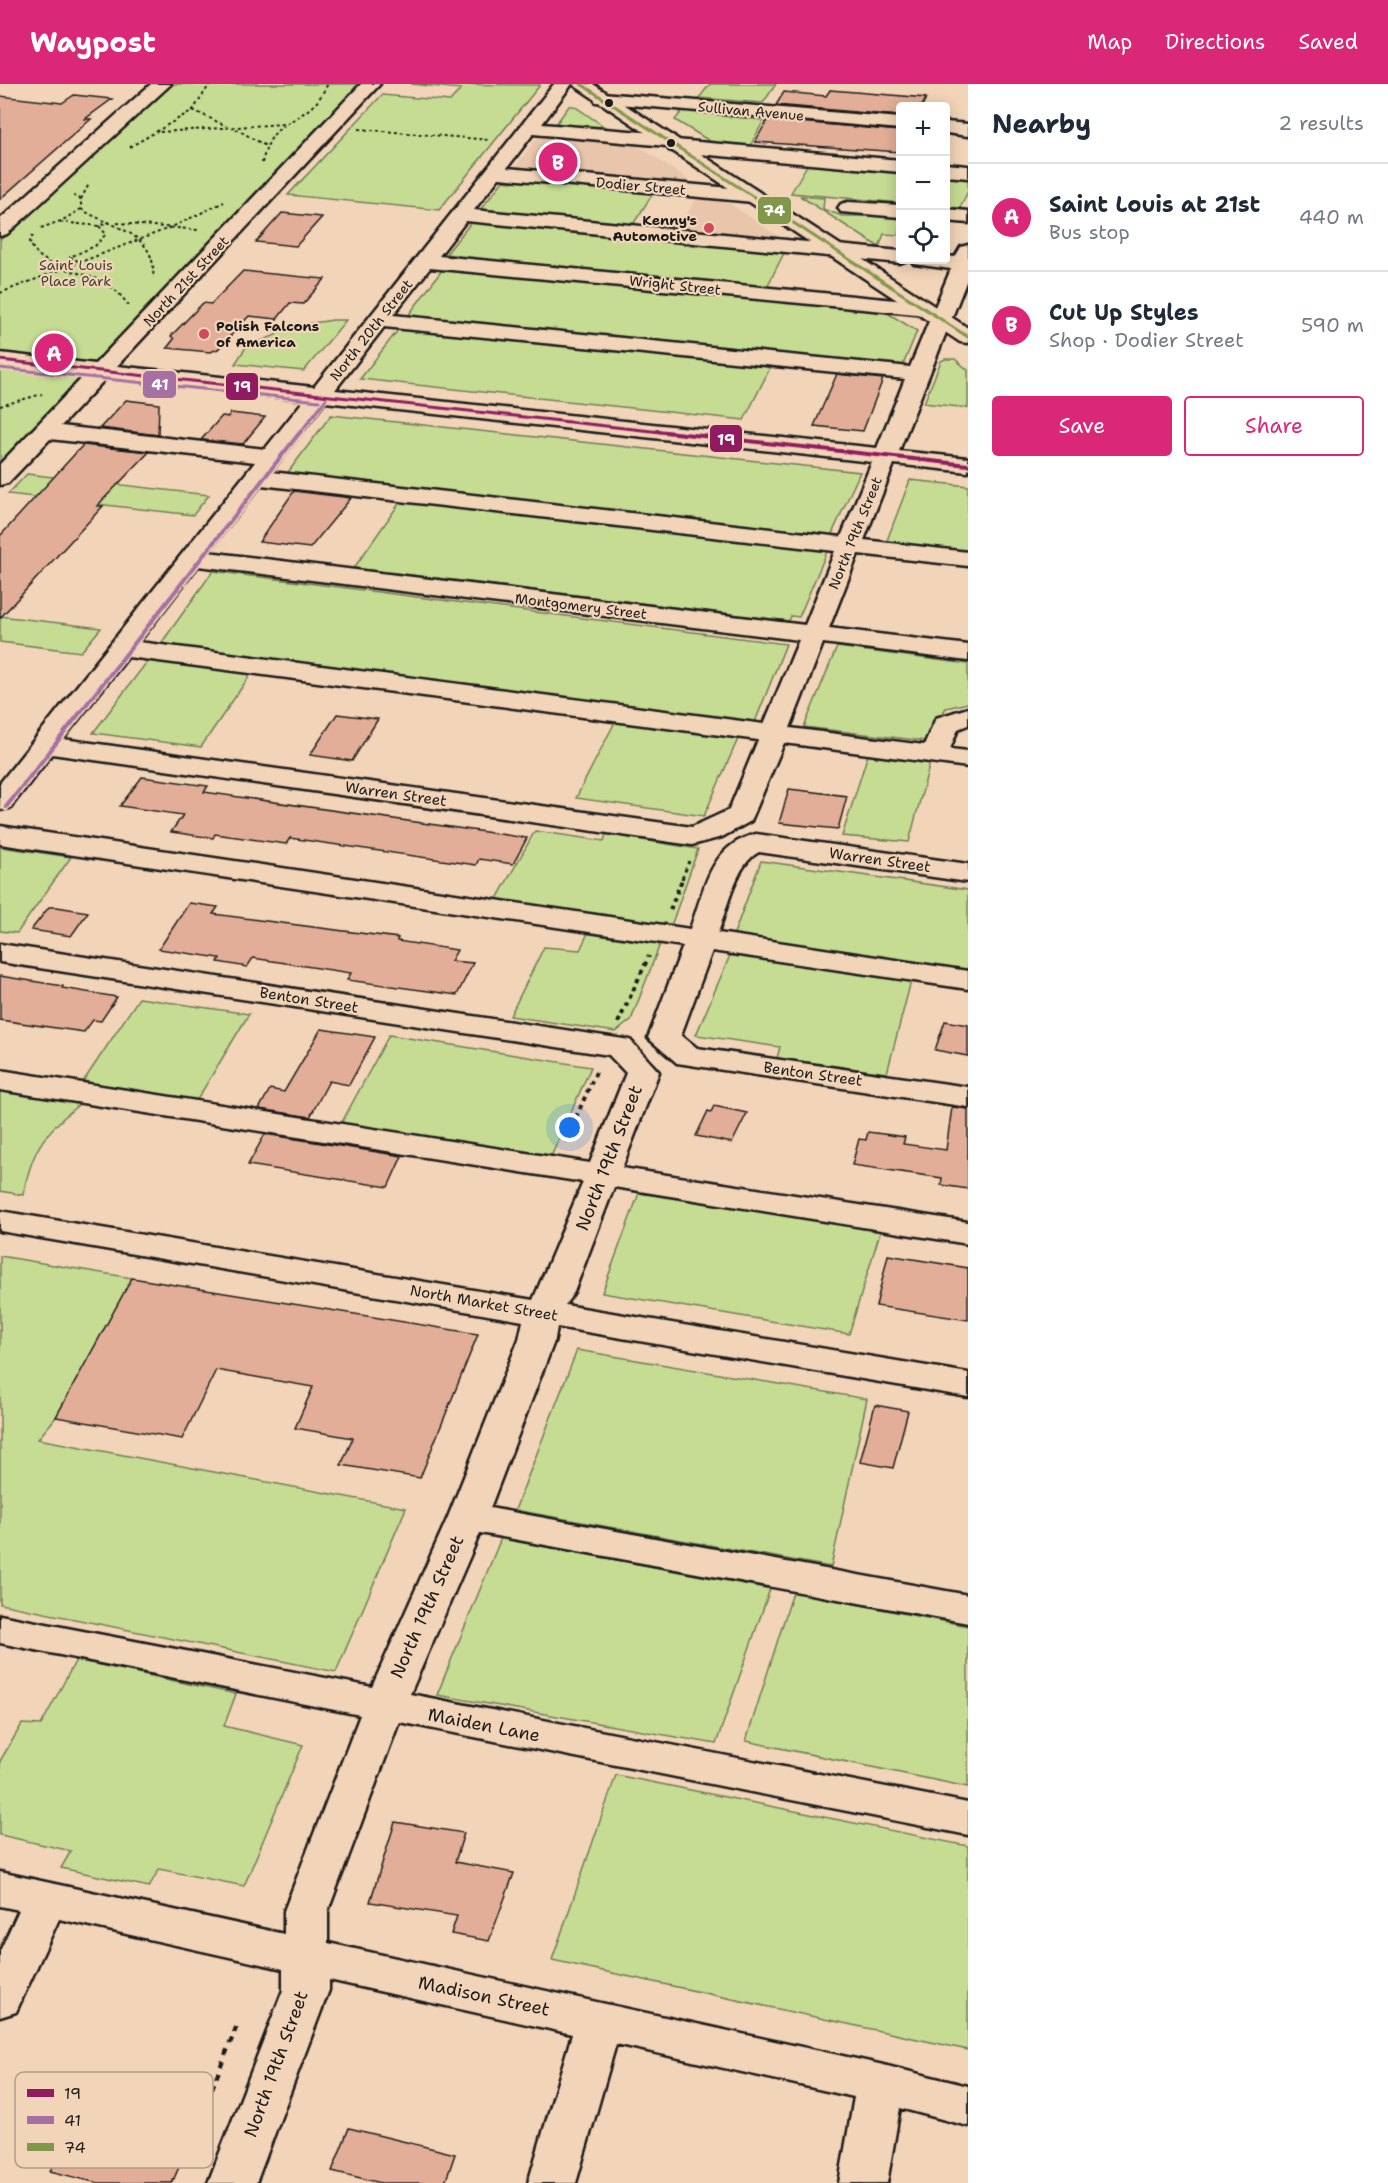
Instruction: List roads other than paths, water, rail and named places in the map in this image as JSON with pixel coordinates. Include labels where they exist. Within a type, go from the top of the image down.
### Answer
[{"type":"street","points":[[0,230],[162,84]]},
{"type":"street","name":"North 21st Street","points":[[0,478],[371,84]]},
{"type":"street","name":"North 20th Street","points":[[0,802],[273,457],[563,84]]},
{"type":"street","points":[[581,84],[968,337]]},
{"type":"street","name":"Sullivan Avenue","points":[[602,98],[896,124]]},
{"type":"street","points":[[529,128],[896,166]]},
{"type":"street","points":[[950,128],[968,130]]},
{"type":"street","points":[[950,170],[968,172]]},
{"type":"street","name":"Dodier Street","points":[[494,172],[753,196]]},
{"type":"street","points":[[848,208],[896,211]]},
{"type":"street","points":[[461,215],[896,258]]},
{"type":"street","points":[[950,215],[968,217]]},
{"type":"street","points":[[950,259],[966,259]]},
{"type":"street","name":"North 19th Street","points":[[741,815],[918,375],[933,314],[966,259]]},
{"type":"street","name":"Wright Street","points":[[424,261],[933,314]]},
{"type":"street","points":[[379,320],[918,375]]},
{"type":"street","points":[[0,360],[968,465]]},
{"type":"street","points":[[44,431],[273,457]]},
{"type":"street","points":[[257,477],[968,559]]},
{"type":"street","name":"Montgomery Street","points":[[193,558],[968,653]]},
{"type":"street","points":[[122,648],[965,759]]},
{"type":"street","points":[[934,754],[946,724],[968,716]]},
{"type":"street","name":"Warren Street","points":[[46,744],[692,837],[708,834],[741,815]]},
{"type":"street","points":[[0,835],[968,980]]},
{"type":"street","name":"Warren Street","points":[[701,940],[732,856],[756,843],[968,873]]},
{"type":"street","name":"Benton Street","points":[[701,940],[664,1038],[688,1056],[968,1097]]},
{"type":"street","name":"Benton Street","points":[[0,953],[612,1045]]},
{"type":"street","name":"North 19th Street","points":[[232,2183],[304,1995],[306,1911],[384,1706],[467,1517],[537,1339],[542,1313],[556,1292],[642,1072],[612,1045]]},
{"type":"street","points":[[0,1080],[968,1233]]},
{"type":"street","name":"North Market Street","points":[[0,1221],[968,1385]]},
{"type":"street","points":[[467,1517],[968,1609]]},
{"type":"street","name":"Maiden Lane","points":[[0,1629],[968,1819]]},
{"type":"street","name":"Madison Street","points":[[0,1890],[879,2083],[968,2106]]},
{"type":"street","points":[[0,1999],[46,1899]]},
{"type":"street","points":[[552,2183],[599,2021]]},
{"type":"street","points":[[863,2183],[879,2083]]},
{"type":"place","name":"Cut Up Styles","points":[[558,162]]},
{"type":"place","name":"Kenny's Automotive","points":[[709,228]]},
{"type":"place","name":"Polish Falcons of America","points":[[204,334]]},
{"type":"place","name":"Saint Louis at 21st","points":[[54,353]]},
{"type":"park label","name":"Saint Louis Place Park","points":[[76,274]]}]
